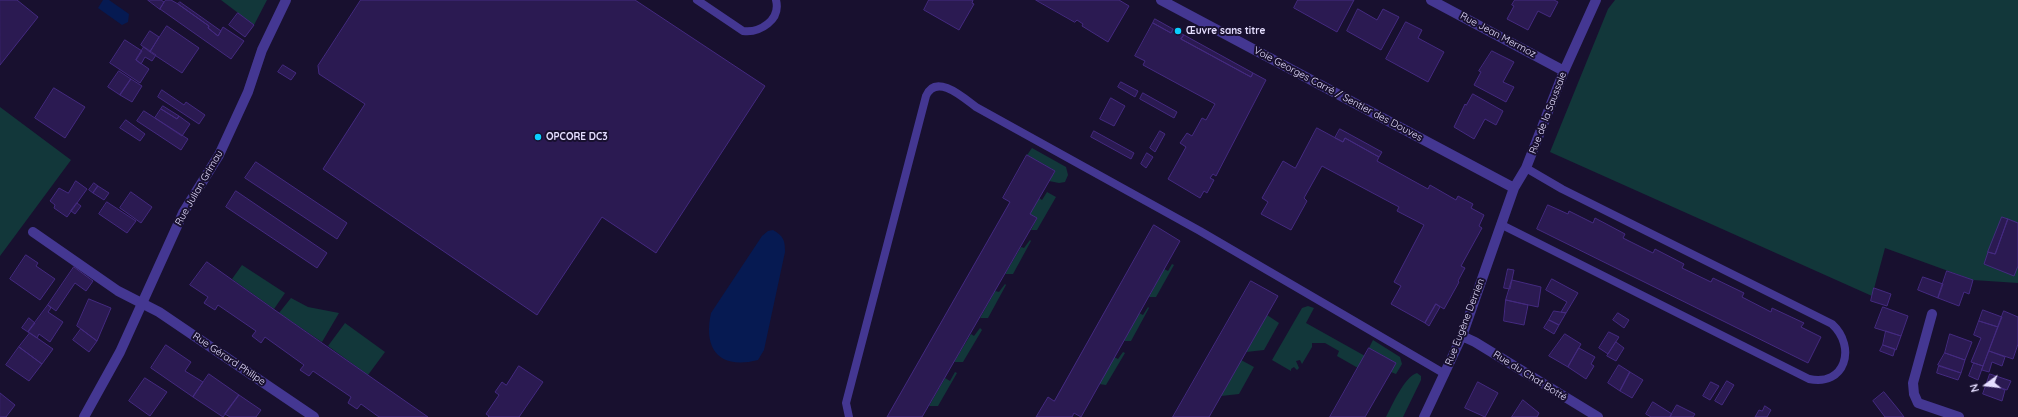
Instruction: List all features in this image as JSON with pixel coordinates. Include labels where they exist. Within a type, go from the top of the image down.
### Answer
[{"type":"street","name":"Rue Julian Grimau","points":[[84,417],[120,352],[183,212],[219,155],[248,92],[262,50],[286,0]]},
{"type":"street","name":"Voie Georges Carré / Sentier des Douves","points":[[1161,0],[1514,188]]},
{"type":"street","name":"Rue Jean Mermoz","points":[[1431,0],[1564,71]]},
{"type":"street","name":"Rue de la Saussaie","points":[[1502,226],[1514,188],[1526,168],[1564,71],[1596,0]]},
{"type":"street","name":"Rue Eugène Derrien","points":[[1424,417],[1462,336],[1502,226]]},
{"type":"street","name":"Rue Gérard Philipe","points":[[33,232],[118,291],[159,312],[314,417]]},
{"type":"street","points":[[1932,314],[1913,383],[1914,394],[1918,403],[1959,417]]},
{"type":"street","name":"Rue du Chat Botté","points":[[1462,336],[1475,342],[1598,417]]},
{"type":"lane","points":[[697,0],[743,30],[752,32],[763,28],[770,22],[775,14],[776,0]]},
{"type":"lane","points":[[849,417],[846,403],[926,96],[931,89],[942,86],[949,88],[976,107],[1200,231],[1445,374]]},
{"type":"lane","points":[[1502,226],[1808,379],[1815,380],[1832,376],[1843,365],[1846,353],[1845,342],[1840,331],[1832,324],[1562,189],[1526,168]]},
{"type":"green space","points":[[221,0],[267,0],[254,25]]},
{"type":"green space","points":[[1615,0],[2018,0],[2018,283],[1973,280],[1885,248],[1872,296],[1550,152],[1608,9]]},
{"type":"green space","points":[[0,107],[71,160],[0,256]]},
{"type":"green space","points":[[1032,148],[1066,167],[1068,175],[1065,182],[1059,183],[1049,181],[1055,171],[1027,155]]},
{"type":"green space","points":[[1047,192],[1056,197],[1037,230],[1031,230],[1037,218],[1030,214],[1039,198],[1042,200]]},
{"type":"green space","points":[[1030,240],[1031,241],[1013,274],[1005,274],[1021,247],[1024,248]]},
{"type":"green space","points":[[1172,264],[1174,265],[1156,297],[1149,297],[1164,269],[1168,271]]},
{"type":"green space","points":[[242,265],[285,293],[274,309],[232,279]]},
{"type":"green space","points":[[1005,284],[1006,285],[988,318],[980,318],[995,291],[999,292]]},
{"type":"green space","points":[[291,298],[308,307],[339,313],[322,342],[279,313]]},
{"type":"green space","points":[[1308,306],[1314,308],[1306,323],[1365,356],[1358,368],[1337,356],[1339,351],[1325,343],[1312,343],[1312,347],[1302,364],[1300,360],[1296,361],[1299,368],[1297,370],[1294,367],[1291,371],[1272,360],[1302,308]]},
{"type":"green space","points":[[1148,307],[1149,308],[1131,341],[1124,341],[1139,313],[1143,315]]},
{"type":"green space","points":[[1267,315],[1279,323],[1264,350],[1246,352]]},
{"type":"green space","points":[[345,323],[385,352],[368,375],[328,346]]},
{"type":"green space","points":[[980,328],[982,330],[963,362],[954,362],[971,334],[974,336]]},
{"type":"green space","points":[[1373,340],[1400,357],[1402,364],[1396,374],[1391,372],[1396,363],[1369,348]]},
{"type":"green space","points":[[1123,352],[1125,353],[1106,385],[1099,384],[1114,357],[1118,359]]},
{"type":"green space","points":[[1241,360],[1254,367],[1239,394],[1221,396]]},
{"type":"green space","points":[[955,372],[957,373],[938,406],[929,406],[945,378],[950,381]]},
{"type":"green space","points":[[1417,373],[1421,376],[1421,380],[1403,417],[1386,417],[1403,386],[1412,376]]},
{"type":"shaded area","points":[[103,0],[109,0],[129,14],[128,22],[122,25],[98,8]]},
{"type":"shaded area","points":[[773,230],[780,234],[783,239],[785,252],[764,350],[758,360],[733,362],[724,359],[717,354],[709,337],[711,313],[762,236],[768,231]]},
{"type":"building","points":[[0,0],[17,0],[38,17],[0,65]]},
{"type":"building","points":[[148,0],[161,0],[164,2],[160,9]]},
{"type":"building","points":[[166,0],[171,0],[178,4],[209,26],[208,28],[218,36],[223,27],[244,41],[231,59],[160,9]]},
{"type":"building","name":"OPCORE DC3","points":[[361,0],[635,0],[765,86],[656,253],[602,217],[537,315],[323,169],[365,104],[319,74],[318,66]]},
{"type":"building","points":[[929,0],[973,0],[972,3],[974,4],[959,30],[924,10]]},
{"type":"building","points":[[1036,0],[1119,0],[1129,6],[1108,42],[1082,26],[1083,24],[1077,20],[1075,22]]},
{"type":"building","points":[[1298,0],[1354,0],[1337,32],[1294,8]]},
{"type":"building","points":[[1515,0],[1554,0],[1558,2],[1550,17],[1538,11],[1528,30],[1507,19],[1514,6],[1512,5]]},
{"type":"building","points":[[180,2],[221,31],[218,36],[208,28],[209,26],[178,4]]},
{"type":"building","points":[[1358,9],[1377,20],[1383,9],[1399,17],[1381,50],[1347,31]]},
{"type":"building","points":[[238,13],[254,25],[245,37],[229,25]]},
{"type":"building","points":[[1155,19],[1173,29],[1171,33],[1153,23]]},
{"type":"building","points":[[1406,22],[1422,30],[1418,38],[1444,52],[1428,82],[1386,59]]},
{"type":"building","points":[[1153,23],[1171,33],[1173,29],[1184,35],[1181,39],[1251,77],[1253,73],[1266,80],[1216,176],[1213,174],[1210,178],[1214,180],[1207,193],[1204,191],[1200,198],[1168,179],[1186,147],[1180,143],[1187,133],[1192,136],[1202,118],[1206,120],[1215,104],[1143,65],[1145,61],[1135,56]]},
{"type":"building","points":[[167,26],[199,48],[182,73],[150,52]]},
{"type":"building","points":[[150,31],[159,37],[150,52],[141,45]]},
{"type":"building","points":[[1184,35],[1253,73],[1251,77],[1181,39]]},
{"type":"building","points":[[125,40],[142,51],[136,60],[149,69],[140,83],[110,63]]},
{"type":"building","points":[[144,47],[156,55],[152,61],[145,57],[141,64],[136,60]]},
{"type":"building","points":[[1492,51],[1514,62],[1503,82],[1514,87],[1506,102],[1474,85],[1481,72],[1479,71]]},
{"type":"building","points":[[283,65],[296,73],[291,80],[278,72]]},
{"type":"building","points":[[119,71],[131,79],[120,95],[108,87]]},
{"type":"building","points":[[131,79],[142,86],[132,102],[120,95]]},
{"type":"building","points":[[1121,82],[1138,91],[1135,97],[1118,87]]},
{"type":"building","points":[[54,88],[85,107],[65,138],[35,118]]},
{"type":"building","points":[[162,90],[184,105],[186,102],[205,115],[199,124],[158,97]]},
{"type":"building","points":[[1143,93],[1177,112],[1174,118],[1140,99]]},
{"type":"building","points":[[1473,94],[1503,111],[1496,125],[1485,119],[1474,139],[1454,127],[1465,104],[1466,105]]},
{"type":"building","points":[[1111,98],[1125,106],[1114,126],[1100,119]]},
{"type":"building","points":[[163,106],[179,116],[177,119],[161,109]]},
{"type":"building","points":[[161,109],[177,119],[179,116],[190,124],[182,136],[155,118]]},
{"type":"building","points":[[144,111],[188,139],[181,150],[137,121]]},
{"type":"building","points":[[126,120],[145,134],[140,141],[120,128]]},
{"type":"building","points":[[1317,128],[1343,142],[1345,138],[1379,157],[1377,161],[1428,189],[1430,185],[1456,200],[1458,196],[1473,204],[1471,208],[1484,215],[1479,226],[1482,228],[1461,266],[1465,268],[1458,281],[1459,282],[1444,309],[1436,304],[1425,323],[1391,304],[1401,286],[1394,282],[1424,225],[1397,211],[1399,207],[1322,166],[1304,198],[1307,201],[1291,230],[1261,214],[1268,202],[1262,198],[1283,161],[1295,168]]},
{"type":"building","points":[[1340,129],[1382,152],[1379,157],[1345,138],[1343,142],[1335,138]]},
{"type":"building","points":[[1094,131],[1134,153],[1131,159],[1091,137]]},
{"type":"building","points":[[1160,131],[1165,134],[1155,152],[1150,148]]},
{"type":"building","points":[[1147,153],[1153,157],[1146,168],[1141,164]]},
{"type":"building","points":[[1027,155],[1055,171],[1030,214],[1037,218],[922,417],[887,417],[1010,202],[1003,198]]},
{"type":"building","points":[[256,162],[347,223],[337,239],[245,178]]},
{"type":"building","points":[[76,181],[87,189],[67,217],[54,208],[55,205],[50,201],[59,188],[68,193]]},
{"type":"building","points":[[94,183],[98,186],[93,193],[89,190]]},
{"type":"building","points":[[98,186],[109,193],[104,200],[93,193]]},
{"type":"building","points":[[236,191],[327,253],[317,268],[226,207]]},
{"type":"building","points":[[131,192],[152,207],[141,223],[120,208]]},
{"type":"building","points":[[107,202],[136,221],[127,233],[99,214]]},
{"type":"building","points":[[77,203],[81,206],[75,214],[71,211]]},
{"type":"building","points":[[1548,205],[1568,214],[1569,211],[1593,223],[1595,218],[1625,234],[1623,238],[1653,253],[1655,249],[1684,264],[1682,268],[1711,282],[1713,278],[1744,293],[1742,297],[1771,312],[1772,308],[1804,323],[1801,327],[1821,337],[1808,363],[1537,229]]},
{"type":"building","points":[[2002,217],[2008,219],[1995,254],[1988,252]]},
{"type":"building","points":[[2008,219],[2018,223],[2018,266],[2014,276],[1984,264],[1988,252],[1995,254]]},
{"type":"building","points":[[1154,225],[1180,241],[1081,417],[1074,413],[1072,417],[1036,417],[1048,397],[1054,401]]},
{"type":"building","points":[[26,255],[38,263],[36,266],[55,279],[40,300],[10,279]]},
{"type":"building","points":[[207,262],[428,417],[379,417],[361,404],[357,409],[348,403],[351,397],[313,371],[309,376],[300,370],[304,365],[265,337],[261,343],[252,336],[256,331],[218,305],[215,310],[204,303],[208,297],[190,285]]},
{"type":"building","points":[[74,267],[93,281],[86,291],[75,283],[56,311],[48,305]]},
{"type":"building","points":[[1508,269],[1514,270],[1510,289],[1504,288]]},
{"type":"building","points":[[1947,271],[1973,280],[1969,294],[1964,292],[1959,306],[1938,298]]},
{"type":"building","points":[[1923,277],[1943,284],[1938,298],[1918,290]]},
{"type":"building","points":[[1552,279],[1578,293],[1566,313],[1561,312],[1567,302],[1546,290]]},
{"type":"building","points":[[1512,280],[1541,287],[1538,307],[1506,300]]},
{"type":"building","points":[[1251,281],[1278,296],[1209,417],[1173,417]]},
{"type":"building","points":[[1874,288],[1891,294],[1887,306],[1871,301]]},
{"type":"building","points":[[89,299],[111,308],[97,341],[77,326]]},
{"type":"building","points":[[1506,300],[1528,305],[1524,325],[1504,321]]},
{"type":"building","points":[[1436,304],[1440,307],[1429,326],[1425,323]]},
{"type":"building","points":[[48,305],[51,308],[48,312],[63,322],[50,342],[39,334],[37,338],[28,332]]},
{"type":"building","points":[[1883,307],[1908,316],[1901,336],[1875,328]]},
{"type":"building","points":[[1983,310],[2002,317],[1998,327],[1979,321]]},
{"type":"building","points":[[1554,311],[1566,313],[1559,325],[1549,320]]},
{"type":"building","points":[[2004,311],[2018,317],[2018,344],[2013,359],[1989,351]]},
{"type":"building","points":[[1618,313],[1629,320],[1624,328],[1613,320]]},
{"type":"building","points":[[29,318],[35,323],[28,332],[22,328]]},
{"type":"building","points":[[1549,320],[1559,325],[1554,334],[1544,328]]},
{"type":"building","points":[[1979,321],[1998,327],[1983,366],[1971,362],[1981,338],[1974,335]]},
{"type":"building","points":[[81,329],[97,341],[89,352],[73,340]]},
{"type":"building","points":[[1886,331],[1901,336],[1896,350],[1883,345]]},
{"type":"building","points":[[1609,332],[1619,337],[1608,354],[1599,348]]},
{"type":"building","points":[[30,333],[53,349],[42,364],[19,347]]},
{"type":"building","points":[[1565,334],[1581,344],[1568,367],[1549,356]]},
{"type":"building","points":[[1950,334],[1972,342],[1965,360],[1945,353]]},
{"type":"building","points":[[1616,342],[1624,348],[1616,361],[1607,356]]},
{"type":"building","points":[[166,345],[191,362],[185,371],[203,382],[193,397],[151,368]]},
{"type":"building","points":[[1883,345],[1895,349],[1893,356],[1880,351]]},
{"type":"building","points":[[19,347],[42,364],[29,381],[6,365]]},
{"type":"building","points":[[1369,348],[1396,363],[1391,372],[1365,417],[1330,417]]},
{"type":"building","points":[[1579,348],[1595,357],[1591,364],[1594,366],[1586,379],[1568,367]]},
{"type":"building","points":[[1989,351],[2005,357],[2002,366],[1992,362],[1989,372],[1982,370]]},
{"type":"building","points":[[1945,353],[1965,360],[1961,373],[1938,365]]},
{"type":"building","points":[[1974,363],[1983,366],[1978,380],[1969,376]]},
{"type":"building","points":[[1619,365],[1630,372],[1620,391],[1608,383]]},
{"type":"building","points":[[519,366],[543,382],[519,417],[488,417],[489,416],[486,414],[499,395],[495,392],[502,382],[506,385]]},
{"type":"building","points":[[1939,366],[1961,373],[1958,380],[1937,373]]},
{"type":"building","points":[[1630,372],[1643,380],[1632,398],[1620,391]]},
{"type":"building","points":[[209,374],[239,395],[223,417],[193,397]]},
{"type":"building","points":[[1990,374],[2011,381],[2007,390],[1987,383]]},
{"type":"building","points":[[145,378],[167,392],[150,416],[129,401]]},
{"type":"building","points":[[1727,381],[1734,385],[1722,405],[1715,401]]},
{"type":"building","points":[[1478,382],[1498,393],[1485,417],[1465,408]]},
{"type":"building","points":[[1711,382],[1719,386],[1710,400],[1703,396]]},
{"type":"building","points":[[1987,383],[2005,390],[2002,401],[1983,394]]},
{"type":"building","points":[[1884,392],[1904,417],[1885,417],[1873,401]]},
{"type":"building","points":[[0,393],[15,405],[6,417],[0,417]]},
{"type":"building","points":[[239,395],[261,410],[256,417],[230,417],[225,414]]},
{"type":"building","points":[[1523,400],[1539,413],[1537,417],[1512,417]]},
{"type":"building","points":[[1653,402],[1672,414],[1670,417],[1651,417],[1646,414]]},
{"type":"building","points":[[1677,405],[1695,414],[1693,417],[1670,417]]},
{"type":"building","points":[[1765,406],[1771,410],[1767,417],[1755,417],[1759,410],[1762,411]]},
{"type":"place","name":"Œuvre sans titre","points":[[1178,31]]},
{"type":"place","name":"OPCORE DC3","points":[[538,137]]}]
